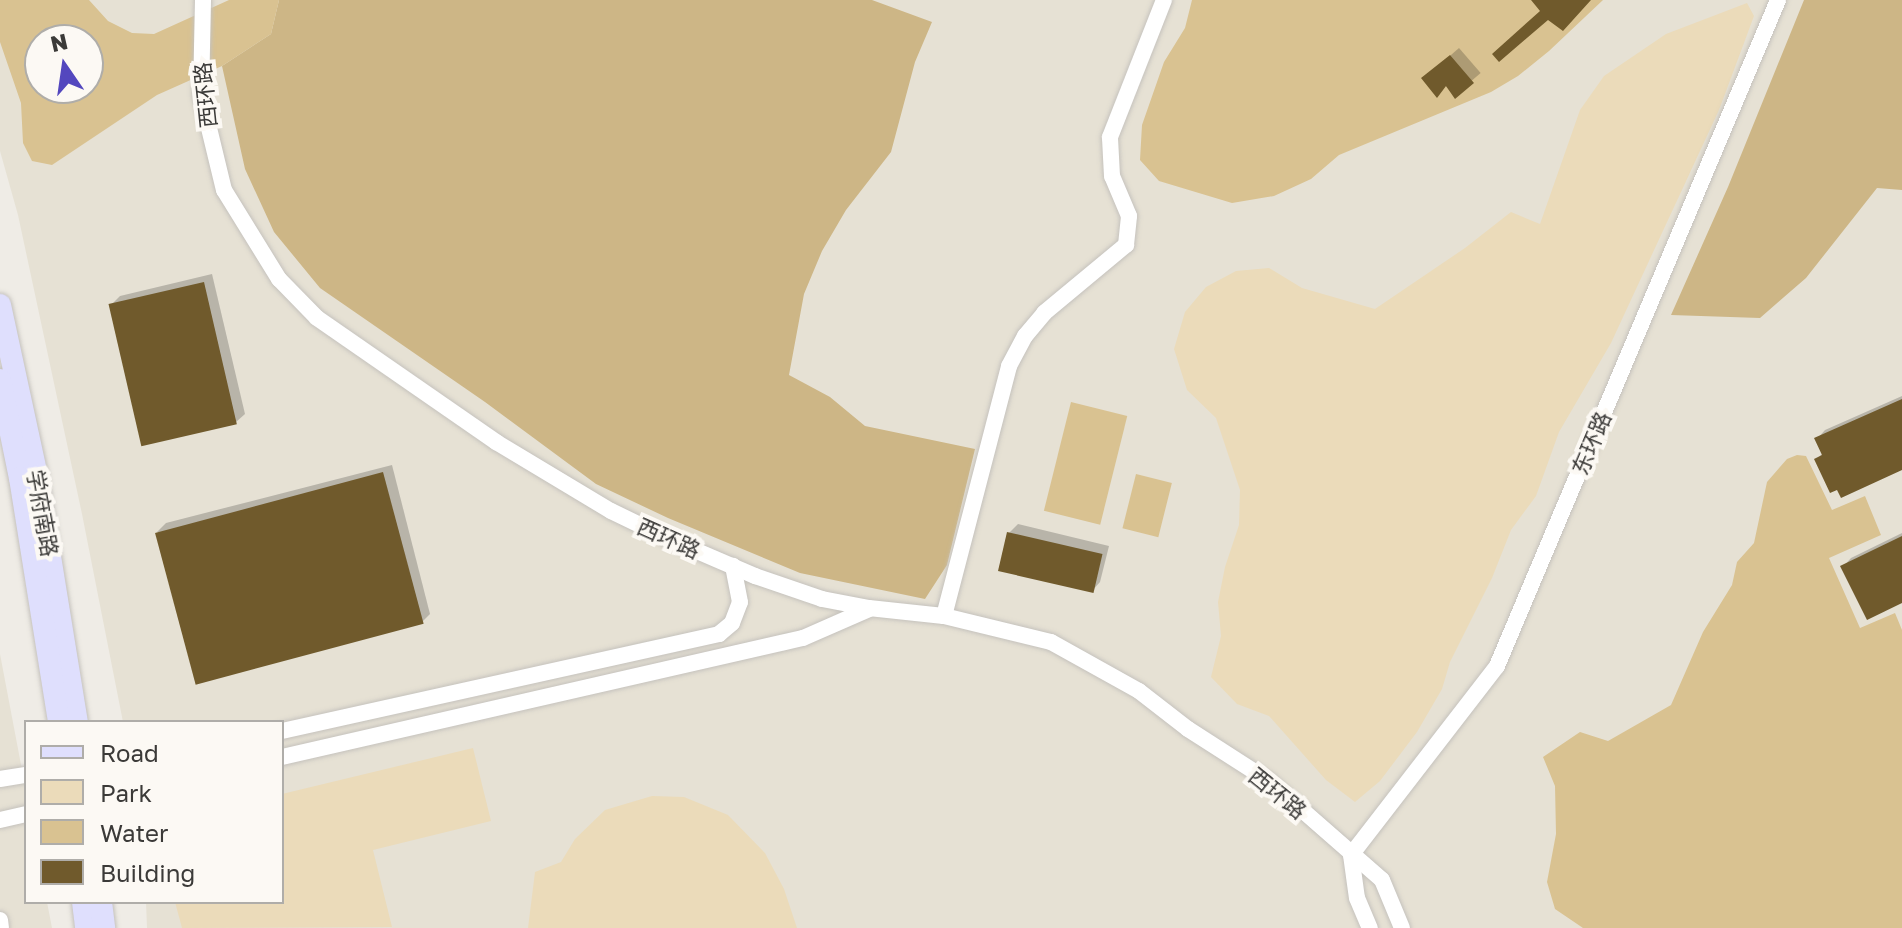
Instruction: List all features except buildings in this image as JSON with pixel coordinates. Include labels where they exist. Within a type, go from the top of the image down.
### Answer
[{"type":"main road","name":"学府南路","points":[[0,305],[37,476],[77,720]]},
{"type":"main road","name":"学府南路","points":[[0,380],[20,478],[59,720]]},
{"type":"main road","points":[[83,904],[86,928]]},
{"type":"main road","points":[[101,904],[104,928]]},
{"type":"street","name":"西环路","points":[[203,0],[201,95],[224,190],[279,279],[317,318],[446,410],[611,511],[733,566],[822,599],[869,608],[944,616],[1051,642],[1139,691],[1188,729],[1269,781],[1382,880],[1402,928]]},
{"type":"street","points":[[944,616],[1009,366],[1025,336],[1044,313],[1126,245],[1129,216],[1112,176],[1110,137],[1164,0]]},
{"type":"street","name":"东环路","points":[[1351,855],[1497,666],[1778,0]]},
{"type":"street","points":[[284,731],[719,634],[732,623],[740,602],[733,566]]},
{"type":"street","points":[[284,757],[803,638],[869,608]]},
{"type":"street","points":[[0,779],[24,775]]},
{"type":"street","points":[[0,820],[24,814]]},
{"type":"street","points":[[1351,855],[1357,898],[1370,928]]},
{"type":"street","points":[[0,920],[1,928]]},
{"type":"shaded area","points":[[0,0],[1902,0],[1902,928],[147,928],[146,904],[284,904],[284,720],[123,720],[18,215],[0,151]]},
{"type":"shaded area","points":[[279,0],[872,0],[932,22],[915,62],[891,152],[846,210],[822,251],[804,294],[789,375],[830,397],[865,426],[975,449],[947,565],[925,599],[800,573],[596,484],[485,402],[320,288],[274,232],[245,169],[222,66],[271,34]]},
{"type":"shaded area","points":[[1804,0],[1902,0],[1902,190],[1877,188],[1806,278],[1760,318],[1671,315],[1728,187]]},
{"type":"shaded area","points":[[0,654],[24,780],[24,904],[47,904],[52,928],[0,928]]},
{"type":"green space","points":[[1747,3],[1754,16],[1719,110],[1611,343],[1559,432],[1536,496],[1511,530],[1492,578],[1450,662],[1442,689],[1417,732],[1380,781],[1355,802],[1326,780],[1269,716],[1237,704],[1211,677],[1221,636],[1218,602],[1225,567],[1239,525],[1240,490],[1216,418],[1187,390],[1174,349],[1185,312],[1206,287],[1236,271],[1269,268],[1302,288],[1375,309],[1465,248],[1511,212],[1540,224],[1580,110],[1604,76],[1666,34]]},
{"type":"green space","points":[[473,748],[491,821],[373,850],[392,927],[182,928],[176,904],[284,904],[284,794]]},
{"type":"green space","points":[[652,796],[684,797],[728,815],[765,853],[784,889],[797,928],[528,928],[535,872],[561,862],[575,839],[605,810]]},
{"type":"water","points":[[0,0],[89,0],[108,21],[132,33],[154,34],[229,0],[279,0],[271,34],[222,66],[157,95],[52,165],[32,161],[23,143],[21,103],[0,42]]},
{"type":"water","points":[[1192,0],[1603,0],[1549,51],[1518,76],[1491,92],[1339,155],[1311,179],[1274,196],[1232,203],[1159,181],[1140,160],[1142,125],[1164,62],[1185,28]]},
{"type":"water","points":[[1071,402],[1127,416],[1100,525],[1044,511]]},
{"type":"water","points":[[1806,456],[1832,510],[1865,496],[1881,535],[1829,558],[1860,628],[1895,613],[1902,630],[1902,928],[1583,928],[1555,909],[1547,882],[1556,834],[1555,786],[1543,757],[1580,732],[1608,741],[1671,705],[1703,632],[1732,585],[1737,562],[1754,543],[1767,482],[1787,459]]},
{"type":"water","points":[[1136,474],[1172,483],[1158,537],[1122,528]]}]
